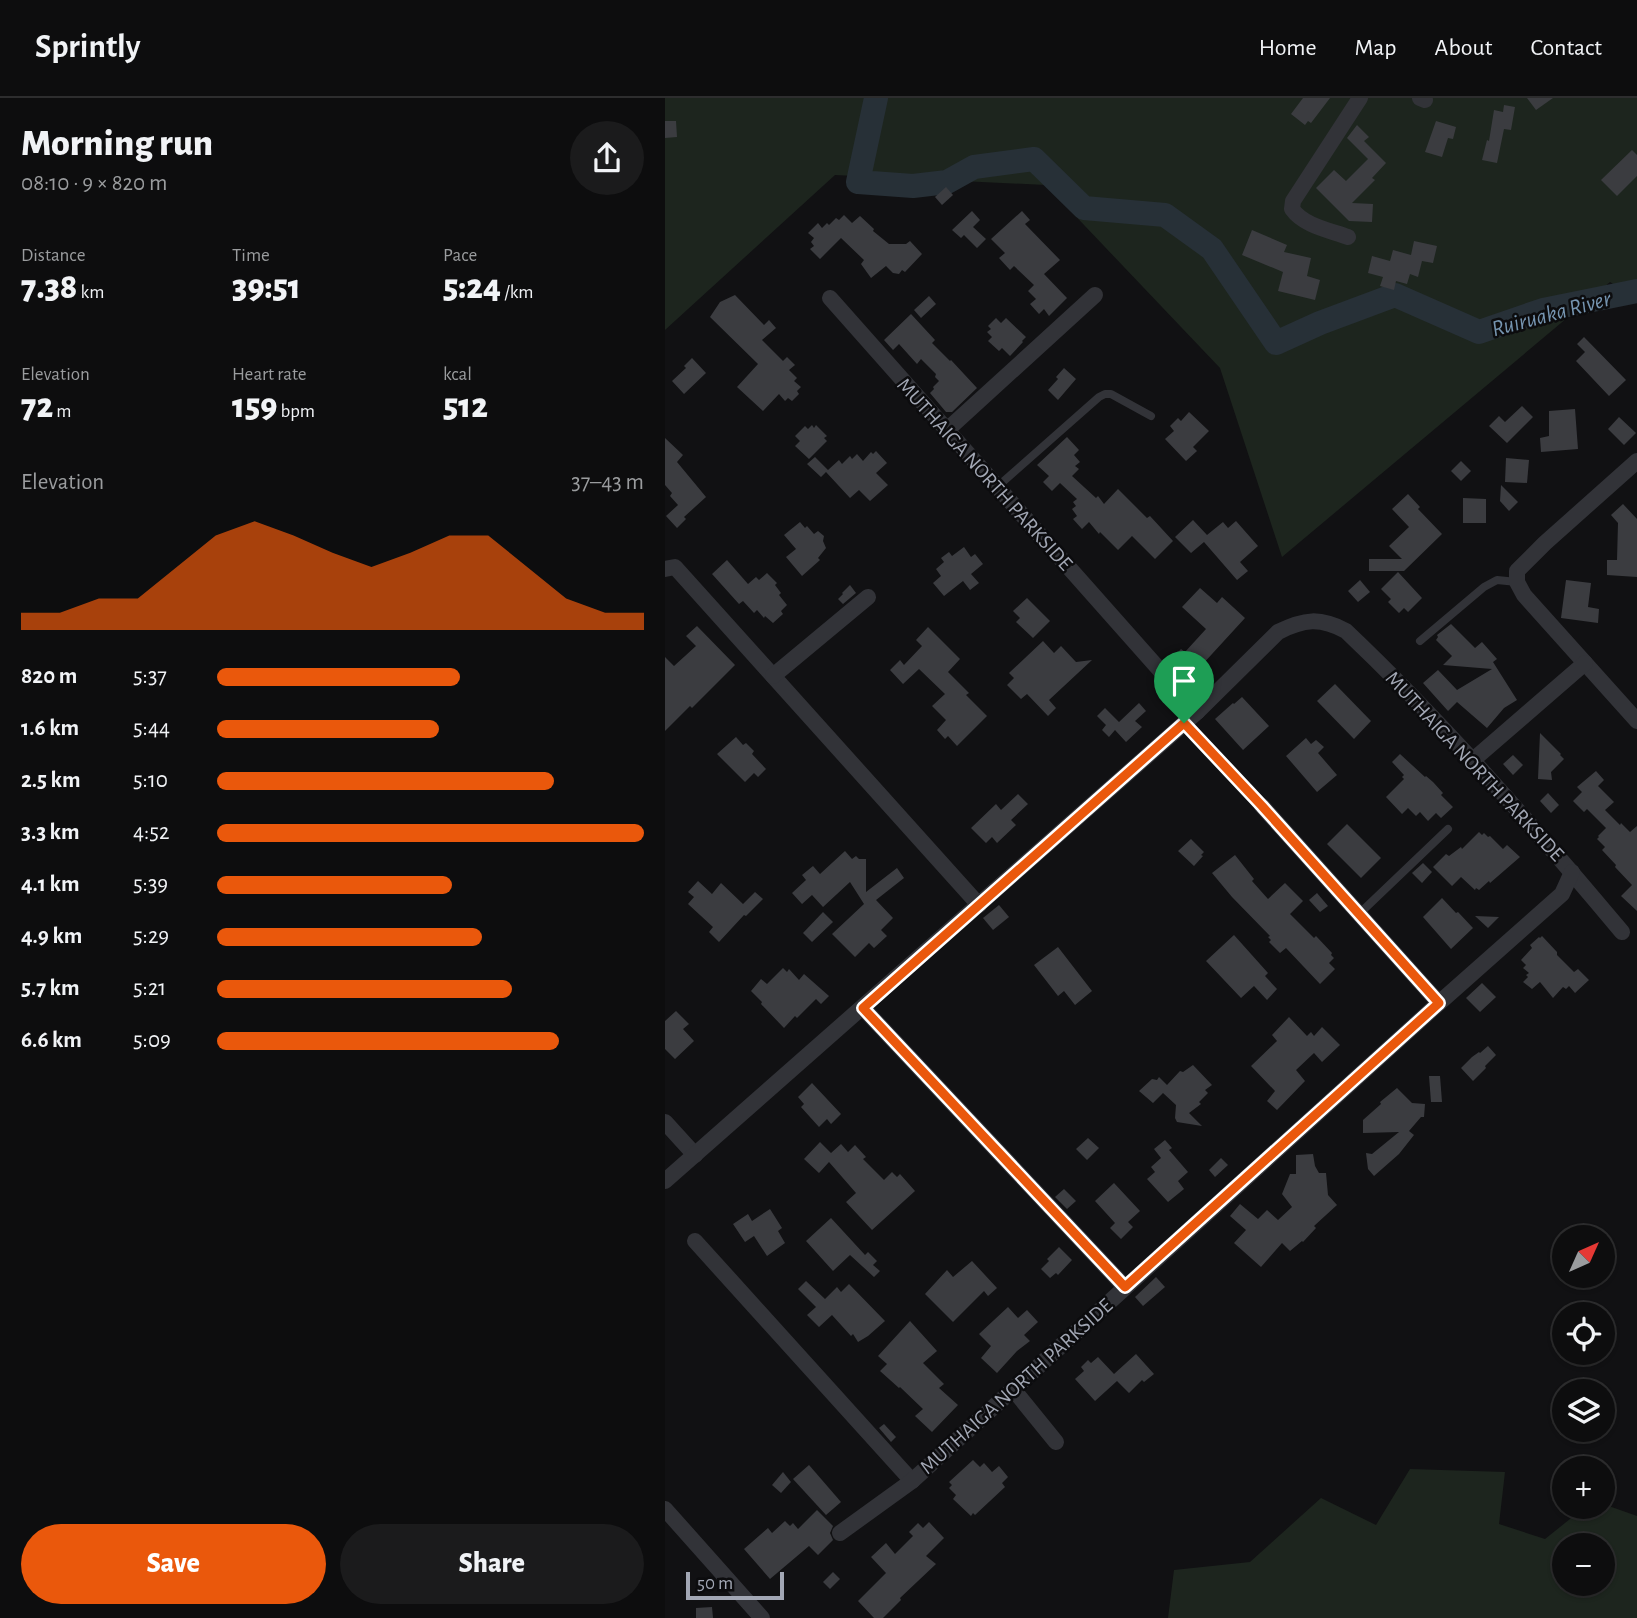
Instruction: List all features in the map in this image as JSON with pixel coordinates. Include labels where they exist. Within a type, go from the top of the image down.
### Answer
[{"type":"street","points":[[1348,237],[1304,222],[1292,209],[1293,201],[1360,98]]},
{"type":"street","points":[[947,430],[1095,295]]},
{"type":"street","name":"MUTHAIGA NORTH PARKSIDE","points":[[830,298],[1197,712]]},
{"type":"street","points":[[1637,461],[1517,571],[1517,582],[1524,595],[1637,721]]},
{"type":"street","points":[[668,567],[773,676],[979,905]]},
{"type":"street","points":[[773,676],[867,597]]},
{"type":"street","name":"MUTHAIGA NORTH PARKSIDE","points":[[665,1181],[1197,712],[1278,632],[1294,624],[1318,621],[1333,624],[1346,631],[1473,760],[1572,872],[1562,894],[912,1481],[840,1534]]},
{"type":"street","points":[[1473,760],[1585,663]]},
{"type":"street","points":[[1262,806],[1439,1003]]},
{"type":"street","points":[[1572,872],[1622,932]]},
{"type":"street","points":[[863,1008],[1125,1287]]},
{"type":"street","points":[[665,1122],[695,1155]]},
{"type":"street","points":[[695,1241],[912,1481]]},
{"type":"street","points":[[1013,1389],[1056,1442]]},
{"type":"street","points":[[666,1511],[762,1618]]},
{"type":"lane","points":[[997,487],[1105,394],[1111,394],[1151,416]]},
{"type":"lane","points":[[1420,641],[1484,587],[1497,580],[1517,582]]},
{"type":"lane","points":[[1359,914],[1448,829]]},
{"type":"path","points":[[1184,723],[1262,806]]},
{"type":"shaded area","points":[[665,98],[1637,98],[1637,299],[1610,282],[1282,557],[1220,368],[1046,185],[835,175],[665,330]]},
{"type":"shaded area","points":[[1410,1469],[1505,1472],[1499,1524],[1545,1539],[1552,1533],[1552,1596],[1615,1596],[1615,1533],[1552,1533],[1570,1519],[1615,1519],[1615,1508],[1637,1516],[1637,1618],[1168,1618],[1174,1570],[1250,1562],[1321,1498],[1376,1525]]},
{"type":"building","points":[[1303,98],[1330,98],[1311,123],[1308,121],[1305,125],[1291,114]]},
{"type":"building","points":[[1527,98],[1553,98],[1536,110]]},
{"type":"building","points":[[1504,105],[1515,107],[1511,130],[1504,129],[1497,163],[1482,160],[1487,140],[1489,141],[1494,110],[1503,112]]},
{"type":"building","points":[[665,121],[676,121],[677,137],[665,138]]},
{"type":"building","points":[[1436,121],[1456,127],[1453,139],[1448,138],[1442,157],[1425,152]]},
{"type":"building","points":[[1357,125],[1369,137],[1364,141],[1386,163],[1372,178],[1375,180],[1352,203],[1373,204],[1372,222],[1349,221],[1316,188],[1334,170],[1346,181],[1368,159],[1347,138]]},
{"type":"building","points":[[1632,150],[1637,155],[1637,176],[1617,196],[1601,180]]},
{"type":"building","points":[[946,187],[953,195],[942,205],[935,197]]},
{"type":"building","points":[[972,211],[980,220],[973,227],[986,239],[977,248],[964,235],[961,238],[952,230]]},
{"type":"building","points":[[1022,211],[1030,220],[1025,224],[1060,260],[1044,274],[1067,298],[1049,316],[1044,309],[1039,314],[1030,304],[1036,299],[1028,291],[1034,285],[1014,266],[1010,270],[999,258],[1005,253],[991,239]]},
{"type":"building","points":[[844,215],[852,223],[860,216],[889,244],[906,244],[910,241],[922,254],[905,272],[902,270],[899,274],[893,273],[886,266],[871,278],[861,264],[864,260],[841,238],[820,259],[810,249],[814,246],[811,242],[814,238],[808,233],[818,223],[822,228]]},
{"type":"building","points":[[1252,230],[1287,245],[1284,252],[1311,258],[1307,276],[1320,280],[1315,300],[1278,291],[1283,272],[1242,255]]},
{"type":"building","points":[[1414,241],[1437,246],[1433,263],[1422,261],[1418,277],[1410,274],[1407,284],[1396,281],[1394,290],[1380,286],[1383,277],[1368,273],[1372,256],[1390,261],[1393,250],[1411,255]]},
{"type":"building","points":[[735,295],[764,325],[769,320],[776,328],[762,340],[783,361],[787,357],[795,365],[789,370],[797,378],[794,381],[801,387],[797,391],[799,394],[792,401],[788,398],[785,401],[779,394],[763,411],[737,387],[758,364],[710,317],[720,302]]},
{"type":"building","points":[[929,296],[936,304],[921,318],[914,310]]},
{"type":"building","points":[[911,314],[935,340],[932,343],[977,388],[952,412],[946,412],[930,393],[939,381],[935,377],[936,374],[921,359],[917,364],[899,344],[893,350],[884,340]]},
{"type":"building","points":[[996,318],[1001,323],[1006,318],[1026,337],[1010,356],[1002,348],[999,351],[988,341],[992,337],[987,332],[991,329],[988,326]]},
{"type":"building","points":[[1584,337],[1626,380],[1609,396],[1576,361],[1585,352],[1577,344]]},
{"type":"building","points":[[692,358],[706,373],[684,394],[672,381]]},
{"type":"building","points":[[1064,368],[1076,379],[1058,400],[1048,390]]},
{"type":"building","points":[[1522,406],[1533,417],[1507,443],[1489,426],[1499,416],[1505,422]]},
{"type":"building","points":[[1575,409],[1578,449],[1541,452],[1540,438],[1549,436],[1549,411]]},
{"type":"building","points":[[1189,412],[1209,431],[1193,447],[1197,451],[1186,461],[1165,439],[1174,431],[1170,426],[1178,418],[1181,421]]},
{"type":"building","points":[[1619,417],[1636,433],[1624,445],[1608,429]]},
{"type":"building","points":[[812,425],[814,428],[816,425],[827,436],[824,438],[827,441],[809,459],[795,446],[800,441],[795,436],[805,426],[808,429]]},
{"type":"building","points":[[1067,437],[1079,450],[1074,455],[1080,462],[1075,466],[1079,469],[1072,476],[1104,504],[1118,489],[1147,518],[1150,516],[1173,541],[1155,559],[1132,536],[1118,550],[1089,522],[1082,529],[1073,519],[1077,516],[1072,509],[1076,506],[1073,502],[1077,499],[1060,483],[1052,491],[1043,482],[1049,476],[1037,465]]},
{"type":"building","points":[[665,438],[683,455],[677,462],[706,497],[684,517],[686,519],[677,528],[666,516],[678,505],[665,485]]},
{"type":"building","points":[[876,451],[887,463],[876,473],[888,485],[870,501],[859,490],[850,498],[826,472],[821,477],[807,464],[815,457],[828,470],[839,460],[842,464],[850,456],[852,459],[857,454],[863,461],[871,452],[873,454]]},
{"type":"building","points":[[1506,458],[1529,460],[1527,483],[1505,482]]},
{"type":"building","points":[[1461,461],[1471,471],[1461,481],[1451,471]]},
{"type":"building","points":[[1501,485],[1518,502],[1509,511],[1500,501]]},
{"type":"building","points":[[1408,494],[1442,534],[1404,571],[1369,571],[1369,559],[1402,559],[1389,546],[1409,527],[1392,509]]},
{"type":"building","points":[[1463,498],[1486,499],[1486,523],[1463,523]]},
{"type":"building","points":[[1623,504],[1637,519],[1637,577],[1607,575],[1607,560],[1617,560],[1618,523],[1611,515]]},
{"type":"building","points":[[1193,520],[1207,535],[1223,522],[1228,528],[1236,521],[1258,546],[1240,562],[1248,571],[1237,580],[1204,542],[1191,553],[1175,537]]},
{"type":"building","points":[[800,522],[814,534],[818,531],[824,536],[826,548],[818,558],[820,560],[802,576],[786,557],[796,549],[784,535]]},
{"type":"building","points":[[964,547],[971,557],[975,554],[983,564],[971,574],[979,583],[970,590],[963,581],[944,596],[933,583],[941,576],[936,569],[944,562],[941,558],[949,552],[952,556]]},
{"type":"building","points":[[727,560],[748,584],[767,573],[777,583],[775,585],[781,593],[779,595],[787,605],[781,611],[783,614],[773,623],[757,610],[754,613],[743,601],[739,604],[712,574]]},
{"type":"building","points":[[1398,572],[1422,598],[1408,612],[1404,608],[1399,613],[1388,602],[1391,599],[1381,589]]},
{"type":"building","points":[[1360,580],[1370,592],[1358,602],[1348,591]]},
{"type":"building","points":[[1566,580],[1591,583],[1588,607],[1599,609],[1598,623],[1561,618]]},
{"type":"building","points":[[850,585],[856,593],[843,604],[838,599]]},
{"type":"building","points":[[1200,588],[1217,603],[1222,597],[1245,618],[1190,678],[1171,660],[1181,649],[1185,652],[1206,629],[1182,607]]},
{"type":"building","points":[[1027,598],[1050,621],[1033,638],[1016,622],[1020,618],[1013,611]]},
{"type":"building","points":[[1451,624],[1475,648],[1482,642],[1497,659],[1493,662],[1517,700],[1504,708],[1487,728],[1457,702],[1448,711],[1423,683],[1438,670],[1457,690],[1492,669],[1443,665],[1452,656],[1436,640],[1437,635]]},
{"type":"building","points":[[697,626],[735,665],[665,731],[665,657],[674,666],[696,646],[686,636]]},
{"type":"building","points":[[928,627],[960,659],[948,672],[987,716],[957,746],[948,736],[945,739],[937,730],[946,720],[932,706],[945,694],[919,669],[903,684],[890,670],[900,660],[904,665],[922,646],[916,640]]},
{"type":"building","points":[[1043,641],[1054,653],[1061,646],[1076,662],[1092,660],[1049,700],[1056,708],[1048,716],[1027,694],[1021,699],[1007,685],[1014,678],[1009,673]]},
{"type":"building","points":[[1335,684],[1371,721],[1354,739],[1317,701]]},
{"type":"building","points":[[1242,697],[1269,726],[1243,750],[1215,719]]},
{"type":"building","points":[[1139,703],[1146,711],[1135,721],[1142,727],[1126,742],[1115,730],[1109,737],[1102,730],[1106,725],[1097,716],[1105,708],[1119,722]]},
{"type":"building","points":[[1540,733],[1564,759],[1551,772],[1552,780],[1538,779]]},
{"type":"building","points":[[736,737],[754,751],[752,754],[766,769],[758,777],[754,773],[745,782],[717,754]]},
{"type":"building","points":[[1306,738],[1311,744],[1316,740],[1324,747],[1318,753],[1337,775],[1317,792],[1286,756]]},
{"type":"building","points":[[1400,754],[1433,782],[1453,807],[1441,818],[1436,813],[1428,821],[1420,812],[1416,816],[1408,808],[1402,814],[1386,797],[1404,779],[1404,775],[1392,762]]},
{"type":"building","points":[[1513,755],[1523,765],[1513,775],[1503,764]]},
{"type":"building","points":[[1596,771],[1604,780],[1598,786],[1614,802],[1605,810],[1630,832],[1637,826],[1637,911],[1621,896],[1632,885],[1602,850],[1605,847],[1597,839],[1606,828],[1587,809],[1584,812],[1573,801],[1582,792],[1577,787]]},
{"type":"building","points":[[1548,793],[1559,805],[1551,813],[1540,801]]},
{"type":"building","points":[[1018,794],[1028,804],[1011,820],[1016,825],[997,843],[992,837],[986,843],[971,828],[996,804],[1001,810]]},
{"type":"building","points":[[1347,824],[1381,858],[1361,878],[1327,844]]},
{"type":"building","points":[[1479,832],[1490,836],[1503,849],[1507,845],[1520,857],[1479,890],[1475,890],[1461,877],[1452,886],[1433,867],[1446,854],[1449,856],[1461,847],[1462,849]]},
{"type":"building","points":[[1191,839],[1204,852],[1194,866],[1178,851]]},
{"type":"building","points":[[845,851],[852,859],[856,856],[866,859],[866,892],[897,868],[904,878],[876,900],[893,918],[881,930],[887,936],[874,948],[869,943],[855,957],[832,934],[864,904],[850,882],[823,907],[812,895],[802,904],[792,893],[806,880],[802,875],[813,866],[820,874]]},
{"type":"building","points":[[1235,855],[1268,899],[1285,883],[1303,901],[1290,914],[1314,938],[1316,936],[1334,958],[1329,963],[1335,969],[1320,984],[1286,948],[1280,953],[1269,942],[1270,936],[1212,873]]},
{"type":"building","points":[[1423,863],[1432,872],[1422,883],[1412,873]]},
{"type":"building","points":[[698,881],[712,894],[721,883],[743,904],[755,892],[763,899],[719,942],[709,932],[713,927],[688,904],[694,897],[688,892]]},
{"type":"building","points":[[1317,893],[1328,906],[1320,912],[1309,900]]},
{"type":"building","points":[[1442,898],[1473,928],[1451,949],[1423,917]]},
{"type":"building","points":[[999,905],[1009,917],[993,930],[983,918]]},
{"type":"building","points":[[823,912],[833,922],[812,942],[803,933]]},
{"type":"building","points":[[1475,916],[1499,917],[1488,928]]},
{"type":"building","points":[[1234,935],[1268,973],[1265,976],[1277,989],[1267,1000],[1254,986],[1241,998],[1206,961]]},
{"type":"building","points":[[1542,936],[1574,972],[1578,969],[1589,980],[1575,993],[1569,986],[1566,989],[1563,987],[1553,998],[1540,982],[1532,989],[1523,982],[1529,973],[1523,968],[1526,965],[1521,960],[1532,948],[1530,945]]},
{"type":"building","points":[[1058,947],[1092,991],[1075,1005],[1064,991],[1058,996],[1034,965]]},
{"type":"building","points":[[783,968],[787,972],[789,969],[799,980],[804,974],[829,996],[821,1004],[816,999],[784,1028],[751,991],[761,979],[767,984]]},
{"type":"building","points":[[1482,983],[1496,997],[1480,1012],[1466,998]]},
{"type":"building","points":[[676,1011],[689,1024],[683,1029],[694,1041],[675,1059],[665,1049],[665,1021]]},
{"type":"building","points":[[1289,1017],[1307,1036],[1311,1032],[1314,1036],[1322,1027],[1340,1045],[1322,1062],[1314,1053],[1296,1070],[1305,1081],[1277,1110],[1267,1101],[1275,1091],[1251,1066],[1277,1041],[1272,1035]]},
{"type":"building","points":[[1488,1046],[1496,1055],[1473,1081],[1461,1068]]},
{"type":"building","points":[[1193,1065],[1212,1085],[1205,1090],[1208,1093],[1199,1102],[1201,1104],[1189,1113],[1202,1126],[1177,1122],[1176,1105],[1163,1093],[1153,1103],[1139,1091],[1152,1079],[1157,1080],[1159,1077],[1167,1085],[1180,1071],[1183,1072]]},
{"type":"building","points":[[1429,1076],[1440,1076],[1442,1102],[1431,1102]]},
{"type":"building","points":[[812,1083],[841,1114],[831,1124],[827,1119],[819,1127],[801,1107],[804,1104],[798,1097]]},
{"type":"building","points":[[1397,1088],[1412,1103],[1425,1104],[1424,1117],[1409,1131],[1414,1135],[1399,1154],[1374,1176],[1368,1169],[1366,1153],[1372,1154],[1399,1132],[1363,1133],[1363,1120]]},
{"type":"building","points":[[1088,1138],[1099,1148],[1087,1160],[1076,1149]]},
{"type":"building","points":[[1165,1140],[1172,1148],[1169,1150],[1188,1172],[1178,1181],[1184,1189],[1168,1202],[1147,1179],[1155,1172],[1151,1167],[1161,1158],[1154,1149]]},
{"type":"building","points":[[820,1142],[831,1153],[841,1144],[848,1152],[855,1145],[866,1157],[863,1159],[884,1180],[892,1172],[897,1177],[900,1174],[915,1191],[872,1230],[846,1202],[856,1193],[829,1162],[819,1173],[804,1159]]},
{"type":"building","points":[[1313,1154],[1319,1173],[1326,1173],[1328,1195],[1337,1205],[1314,1226],[1316,1228],[1303,1242],[1290,1251],[1282,1243],[1261,1267],[1234,1243],[1246,1230],[1230,1216],[1240,1204],[1258,1219],[1267,1210],[1278,1220],[1292,1207],[1282,1194],[1290,1174],[1296,1174],[1296,1155]]},
{"type":"building","points":[[1221,1158],[1228,1165],[1215,1177],[1209,1170]]},
{"type":"building","points":[[1114,1183],[1140,1211],[1128,1222],[1133,1227],[1121,1239],[1110,1228],[1115,1223],[1095,1201]]},
{"type":"building","points":[[1064,1189],[1076,1201],[1067,1209],[1055,1197]]},
{"type":"building","points":[[770,1209],[782,1228],[778,1231],[785,1243],[767,1256],[754,1236],[745,1242],[733,1224],[748,1214],[752,1221]]},
{"type":"building","points":[[831,1218],[865,1255],[868,1252],[877,1261],[873,1265],[880,1271],[874,1277],[850,1255],[833,1271],[806,1241]]},
{"type":"building","points":[[1059,1247],[1072,1260],[1058,1275],[1056,1273],[1050,1278],[1041,1269]]},
{"type":"building","points":[[972,1261],[997,1288],[988,1296],[984,1291],[953,1322],[925,1294],[947,1270],[953,1277]]},
{"type":"building","points":[[1156,1277],[1165,1287],[1143,1306],[1135,1297]]},
{"type":"building","points":[[806,1281],[825,1299],[837,1287],[841,1292],[849,1284],[885,1321],[858,1342],[832,1315],[819,1327],[807,1315],[816,1307],[798,1289]]},
{"type":"building","points":[[1008,1307],[1018,1318],[1027,1310],[1038,1322],[1024,1335],[1030,1341],[997,1373],[981,1358],[991,1346],[979,1334]]},
{"type":"building","points":[[910,1321],[937,1351],[923,1363],[944,1384],[939,1388],[958,1405],[932,1432],[915,1416],[923,1409],[880,1371],[887,1364],[878,1356]]},
{"type":"building","points":[[1136,1354],[1154,1374],[1144,1382],[1142,1380],[1129,1393],[1117,1381],[1095,1401],[1075,1379],[1084,1371],[1081,1367],[1088,1360],[1091,1363],[1098,1357],[1114,1374]]},
{"type":"building","points":[[884,1424],[896,1437],[891,1442],[879,1428]]},
{"type":"building","points":[[973,1460],[980,1467],[984,1463],[992,1472],[999,1466],[1008,1477],[1002,1483],[1005,1487],[971,1516],[953,1499],[956,1495],[949,1488],[952,1485],[949,1482]]},
{"type":"building","points":[[809,1465],[841,1502],[826,1515],[793,1479]]},
{"type":"building","points":[[783,1472],[791,1482],[781,1493],[772,1485]]},
{"type":"building","points":[[817,1510],[833,1526],[830,1533],[833,1540],[818,1555],[809,1546],[770,1579],[744,1549],[768,1528],[772,1533],[785,1521],[790,1526],[793,1523],[798,1529]]},
{"type":"building","points":[[929,1522],[944,1538],[926,1556],[936,1564],[883,1618],[874,1618],[858,1601],[886,1573],[871,1557],[886,1543],[895,1554],[913,1536],[909,1532],[918,1523],[923,1528]]},
{"type":"building","points":[[833,1572],[840,1579],[830,1589],[823,1582]]},
{"type":"building","points":[[712,1607],[713,1618],[696,1618],[696,1608]]},
{"type":"waterway","name":"Ruiruaka River","points":[[876,98],[858,182],[913,186],[947,182],[974,167],[1034,159],[1084,208],[1165,215],[1212,249],[1276,343],[1395,295],[1479,332],[1543,310],[1637,291]]},
{"type":"route","points":[[1184,723],[1439,1003],[1125,1287],[863,1008],[1184,723]]}]
